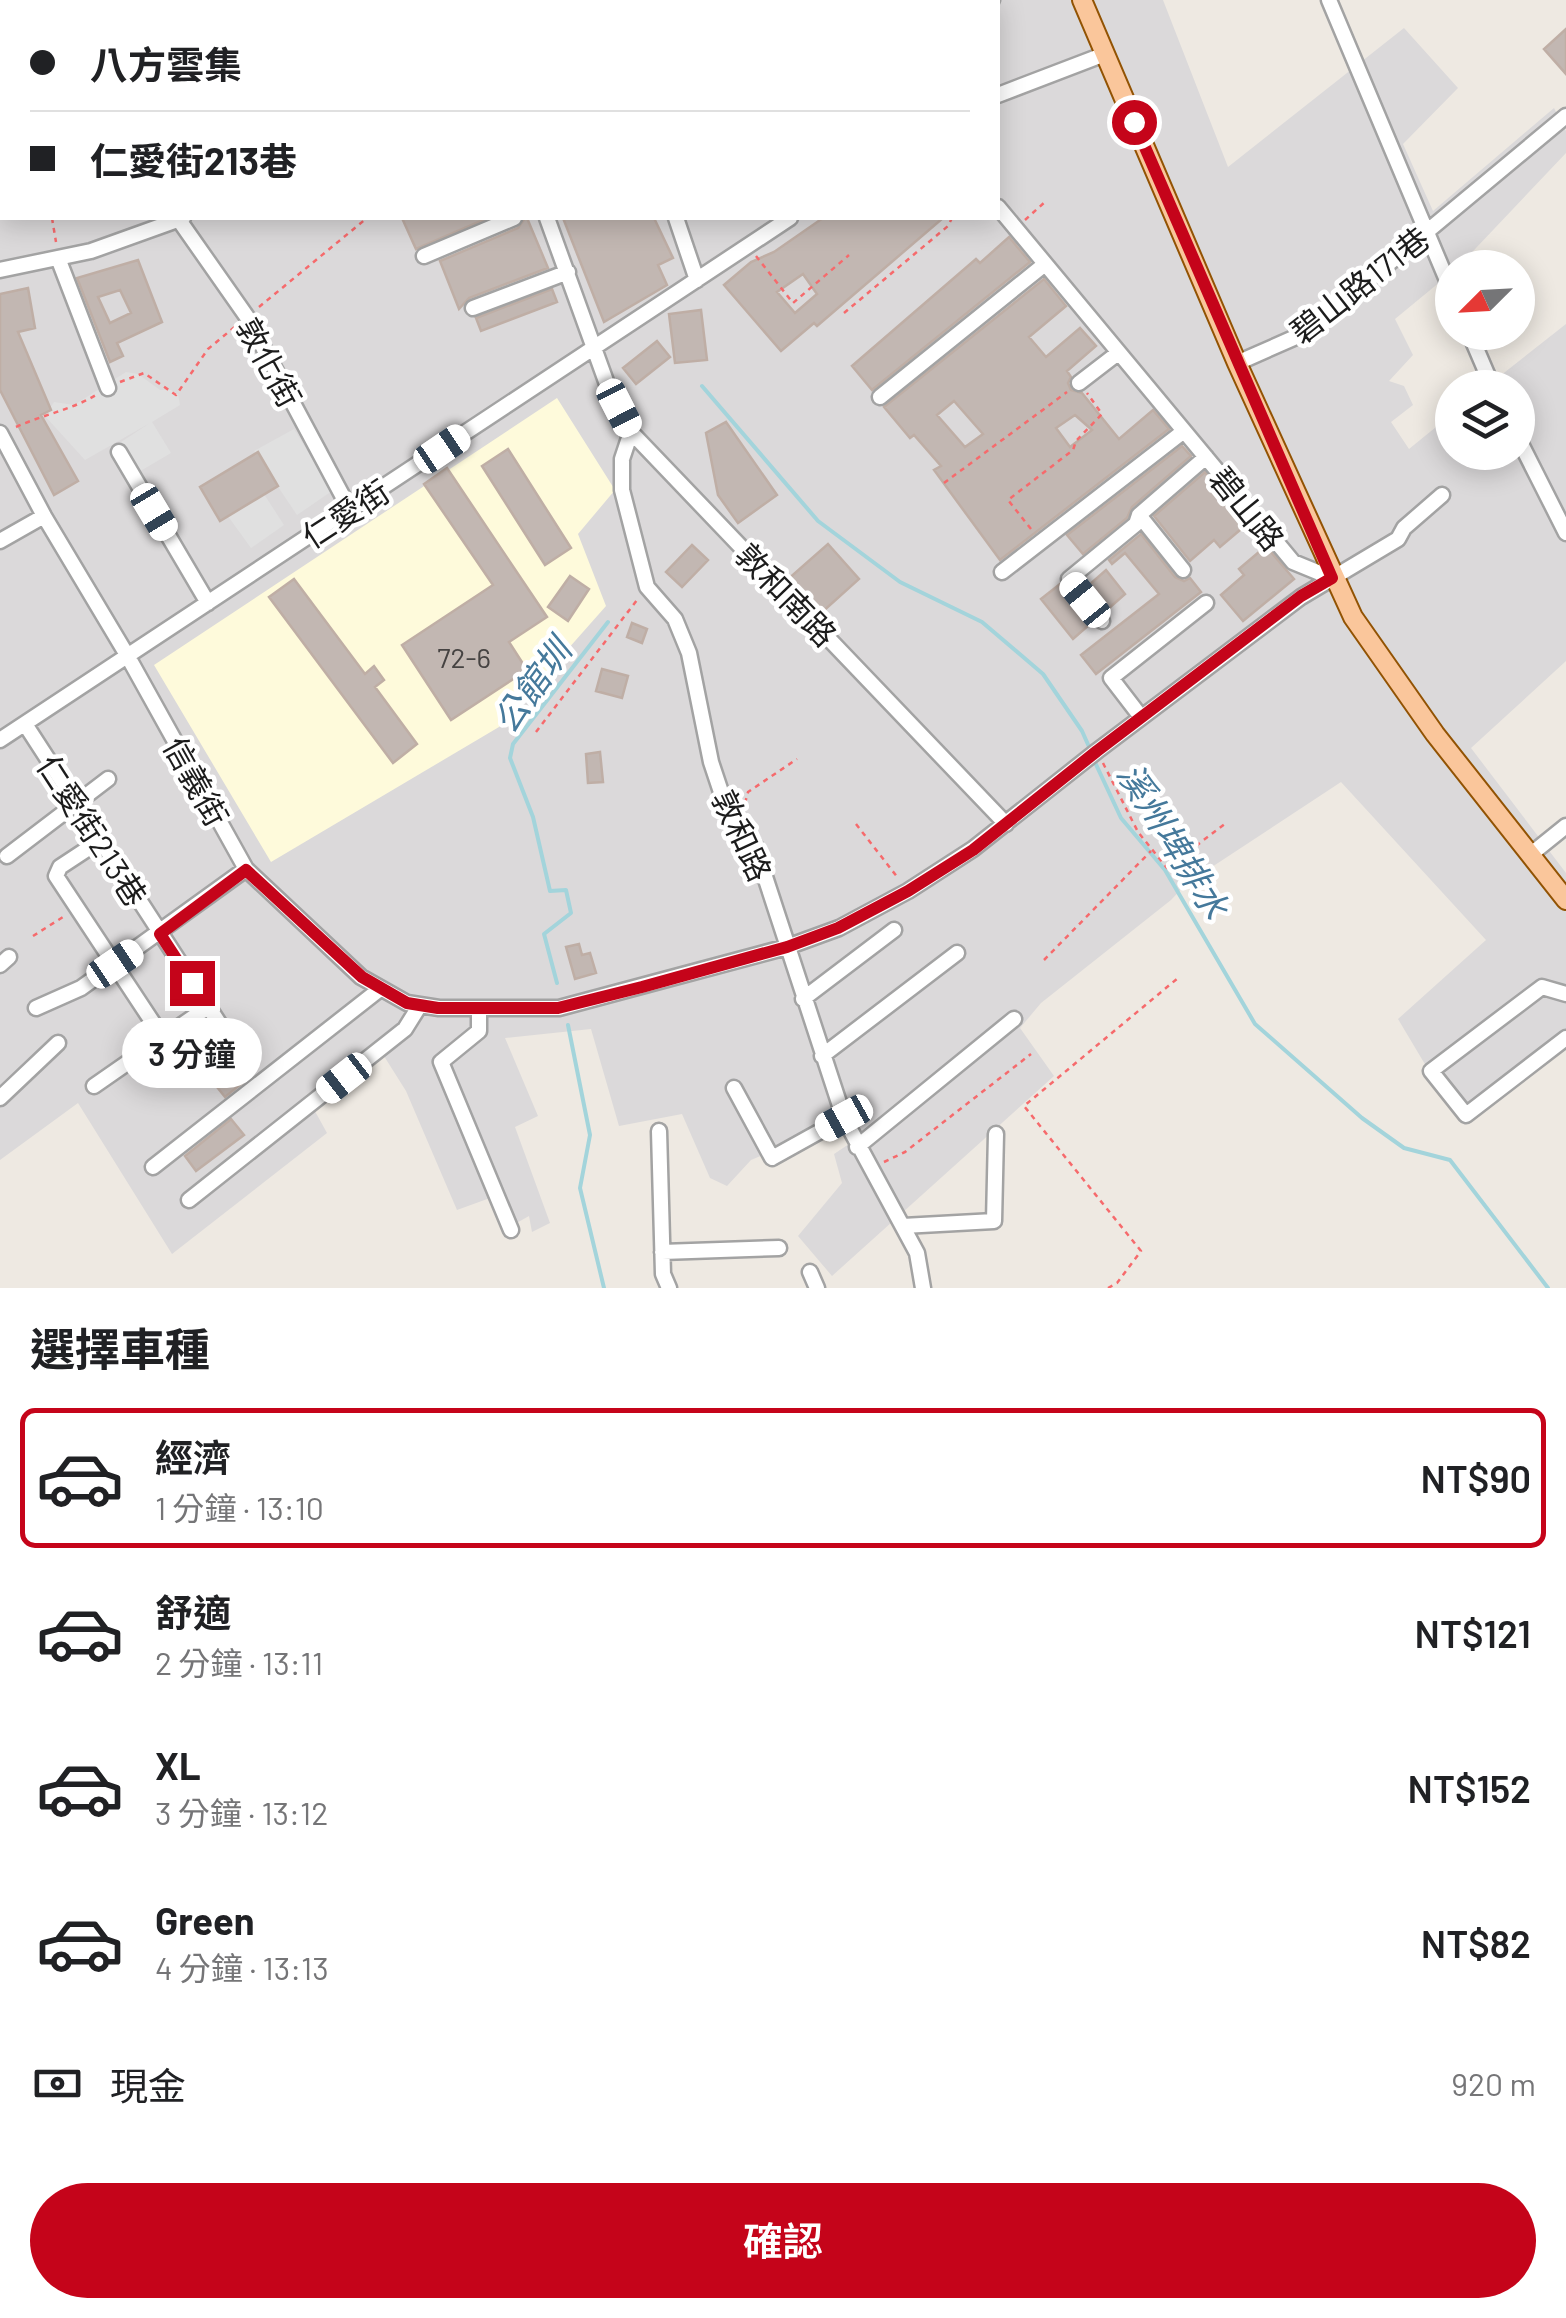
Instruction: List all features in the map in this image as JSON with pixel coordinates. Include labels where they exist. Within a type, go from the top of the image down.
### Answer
[{"type":"main road","points":[[1082,0],[1352,617],[1414,705],[1566,900]]},
{"type":"street","points":[[1329,0],[1435,251]]},
{"type":"street","points":[[1000,95],[1105,54]]},
{"type":"street","name":"碧山路171巷","points":[[1238,363],[1304,333],[1566,116]]},
{"type":"street","name":"碧山路","points":[[1000,209],[1293,562],[1332,578]]},
{"type":"street","points":[[0,270],[91,251],[178,220]]},
{"type":"street","name":"敦化街","points":[[182,220],[246,317],[350,510]]},
{"type":"street","points":[[424,256],[509,220]]},
{"type":"street","points":[[548,220],[594,347]]},
{"type":"street","points":[[677,220],[697,280]]},
{"type":"street","name":"仁愛街","points":[[0,740],[787,220]]},
{"type":"street","points":[[58,258],[108,388]]},
{"type":"street","points":[[880,397],[1045,264]]},
{"type":"street","points":[[473,308],[568,272]]},
{"type":"street","name":"敦和南路","points":[[594,347],[607,384],[632,432],[1006,824]]},
{"type":"street","points":[[1079,383],[1118,353]]},
{"type":"street","points":[[1002,572],[1184,431]]},
{"type":"street","name":"敦和路","points":[[632,432],[622,459],[622,490],[647,587],[676,619],[723,798],[754,846],[844,1118],[918,1254],[923,1288]]},
{"type":"street","name":"信義街","points":[[0,433],[246,870],[322,944],[380,989],[407,1003],[479,1009],[558,1008],[787,947],[838,928],[908,891],[1006,824],[1301,596],[1398,539],[1404,528],[1442,494]]},
{"type":"street","points":[[119,452],[208,603]]},
{"type":"street","points":[[1102,621],[1069,580],[1136,524],[1138,515],[1206,457]]},
{"type":"street","points":[[1534,470],[1566,533]]},
{"type":"street","points":[[1138,515],[1182,570]]},
{"type":"street","points":[[0,542],[44,516]]},
{"type":"street","points":[[1141,717],[1112,678],[1206,604]]},
{"type":"street","name":"仁愛街213巷","points":[[25,724],[228,1036]]},
{"type":"street","points":[[7,856],[108,779]]},
{"type":"street","points":[[1530,855],[1566,826]]},
{"type":"street","points":[[101,840],[60,867],[56,876],[164,1038]]},
{"type":"street","points":[[36,1008],[81,988],[246,870]]},
{"type":"street","points":[[804,999],[894,930]]},
{"type":"street","points":[[822,1056],[957,953]]},
{"type":"street","points":[[1566,994],[1542,987],[1431,1072],[1466,1115],[1566,1038]]},
{"type":"street","points":[[153,1166],[380,989]]},
{"type":"street","points":[[189,1200],[405,1029],[420,1005]]},
{"type":"street","points":[[94,1086],[208,1007]]},
{"type":"street","points":[[479,1009],[479,1031],[441,1062],[510,1230]]},
{"type":"street","points":[[858,1147],[1014,1019]]},
{"type":"street","points":[[0,1098],[58,1043]]},
{"type":"street","points":[[734,1088],[772,1158],[844,1118]]},
{"type":"street","points":[[659,1131],[662,1252],[669,1288]]},
{"type":"street","points":[[903,1226],[994,1221],[996,1134]]},
{"type":"street","points":[[662,1252],[779,1248]]},
{"type":"street","points":[[810,1272],[817,1288]]},
{"type":"path","points":[[1016,229],[1046,201]]},
{"type":"path","points":[[52,220],[58,258]]},
{"type":"path","points":[[0,433],[45,414],[78,406],[108,388],[144,374],[176,395],[208,349],[366,220]]},
{"type":"path","points":[[844,313],[951,220]]},
{"type":"path","points":[[748,246],[793,303],[850,256]]},
{"type":"path","points":[[944,483],[1079,383],[1102,414],[1076,441],[1073,450],[1008,500],[1041,542]]},
{"type":"path","points":[[536,732],[647,587]]},
{"type":"path","points":[[1097,751],[1150,850],[1167,868],[1226,823]]},
{"type":"path","points":[[743,824],[748,792],[797,760]]},
{"type":"path","points":[[856,824],[908,891]]},
{"type":"path","points":[[1044,960],[1150,850]]},
{"type":"path","points":[[33,936],[77,908]]},
{"type":"path","points":[[1108,1288],[1141,1251],[1024,1106],[1178,978]]},
{"type":"path","points":[[870,1169],[905,1152],[1032,1054]]},
{"type":"shaded area","points":[[1000,0],[1163,0],[1228,167],[1404,28],[1458,88],[1403,144],[1433,211],[1554,108],[1566,131],[1566,153],[1474,250],[1435,250],[1435,286],[1395,319],[1413,355],[1389,381],[1404,386],[1413,405],[1391,422],[1409,449],[1435,428],[1435,470],[1535,470],[1535,370],[1508,370],[1566,324],[1566,661],[1471,748],[1566,873],[1566,1031],[1457,1118],[1398,1019],[1486,940],[1341,782],[1186,884],[1041,1003],[1020,1028],[1054,1076],[832,1276],[798,1236],[842,1183],[834,1154],[849,1144],[837,1123],[751,1160],[727,1186],[710,1178],[682,1114],[619,1126],[591,1029],[505,1038],[538,1116],[515,1127],[550,1223],[532,1232],[529,1216],[513,1225],[501,1194],[457,1210],[406,1091],[377,1045],[306,1095],[327,1133],[172,1254],[78,1103],[0,1160],[0,220],[1000,220]]},
{"type":"shaded area","points":[[126,372],[138,374],[160,390],[178,394],[180,405],[152,422],[171,453],[137,473],[118,444],[150,423],[85,460],[45,416],[54,402],[74,405]]},
{"type":"shaded area","points":[[557,398],[615,490],[578,534],[606,606],[499,727],[271,862],[154,665]]},
{"type":"shaded area","points":[[294,429],[332,491],[297,515],[254,451]]},
{"type":"shaded area","points":[[260,488],[284,525],[251,548],[225,512]]},
{"type":"building","points":[[1566,29],[1566,74],[1544,49]]},
{"type":"building","points":[[403,220],[483,220],[416,249]]},
{"type":"building","points":[[528,220],[548,268],[469,298],[459,309],[440,261],[518,228]]},
{"type":"building","points":[[564,220],[655,220],[673,258],[658,265],[667,285],[604,322]]},
{"type":"building","points":[[820,220],[941,220],[817,326],[814,323],[781,351],[724,285],[751,262],[774,252]],"holes":[[[803,274],[817,294],[795,313],[777,292]]]},
{"type":"building","points":[[1009,237],[1030,262],[872,390],[852,366],[976,259],[980,263]]},
{"type":"building","points":[[138,260],[162,322],[117,343],[123,356],[110,362],[77,278]],"holes":[[[120,290],[131,313],[110,323],[98,297]]]},
{"type":"building","points":[[1044,279],[1066,306],[1029,337],[1046,357],[1080,328],[1096,346],[1067,371],[1071,390],[1082,393],[1119,439],[1153,410],[1169,429],[1000,560],[934,470],[941,466],[884,407]],"holes":[[[954,401],[983,434],[965,447],[937,415]],[[1075,415],[1092,430],[1070,447],[1056,428]]]},
{"type":"building","points":[[28,288],[35,328],[18,332],[51,410],[41,415],[78,481],[54,495],[0,390],[0,294]]},
{"type":"building","points":[[552,289],[557,302],[481,331],[476,318]]},
{"type":"building","points":[[701,310],[707,360],[675,363],[669,314]]},
{"type":"building","points":[[657,341],[670,357],[636,384],[623,368]]},
{"type":"building","points":[[726,422],[777,495],[738,523],[718,495],[706,433]]},
{"type":"building","points":[[1182,446],[1191,456],[1083,554],[1067,535]]},
{"type":"building","points":[[508,449],[571,548],[545,565],[482,466]]},
{"type":"building","points":[[258,452],[278,486],[220,521],[200,487]]},
{"type":"building","points":[[447,468],[547,617],[509,642],[527,670],[451,720],[402,645],[493,585],[424,484]]},
{"type":"building","points":[[1205,472],[1247,524],[1220,547],[1214,540],[1190,561],[1154,516]]},
{"type":"building","points":[[1141,534],[1175,577],[1184,581],[1190,578],[1201,592],[1096,674],[1081,655],[1159,594],[1125,553],[1112,564],[1109,560]]},
{"type":"building","points":[[828,544],[859,579],[820,614],[787,580]]},
{"type":"building","points":[[692,545],[708,560],[682,587],[666,572]]},
{"type":"building","points":[[1266,546],[1294,579],[1243,621],[1221,595],[1244,575],[1239,569]]},
{"type":"building","points":[[1106,570],[1125,594],[1107,610],[1088,586]]},
{"type":"building","points":[[570,576],[589,589],[568,621],[548,607]]},
{"type":"building","points":[[294,579],[365,674],[374,666],[384,680],[375,687],[417,744],[393,763],[269,597]]},
{"type":"building","points":[[1060,584],[1090,624],[1073,639],[1041,599]]},
{"type":"building","points":[[632,623],[647,629],[642,643],[627,637]]},
{"type":"building","points":[[602,669],[628,676],[622,698],[596,691]]},
{"type":"building","points":[[600,752],[603,782],[588,783],[586,754]]},
{"type":"building","points":[[579,944],[582,955],[590,953],[596,973],[575,979],[566,947]]},
{"type":"building","points":[[239,1070],[246,1080],[225,1097],[217,1087]]},
{"type":"building","points":[[231,1119],[244,1135],[196,1171],[185,1156]]},
{"type":"waterway","name":"溪州埤排水","points":[[702,386],[818,521],[900,582],[982,622],[1043,674],[1090,749]]},
{"type":"waterway","name":"公館圳","points":[[557,983],[544,934],[571,913],[566,890],[550,891],[533,817],[510,758],[513,744],[608,622]]},
{"type":"waterway","name":"溪州埤排水","points":[[1093,758],[1121,818],[1165,870],[1255,1024],[1362,1118],[1404,1148],[1450,1160],[1548,1288]]},
{"type":"waterway","name":"公館圳","points":[[568,1025],[590,1135],[580,1188],[604,1288]]},
{"type":"route","points":[[192,983],[160,934],[246,870],[362,977],[407,1003],[438,1008],[558,1008],[787,947],[838,928],[973,850],[1301,596],[1332,578],[1134,122]]}]
